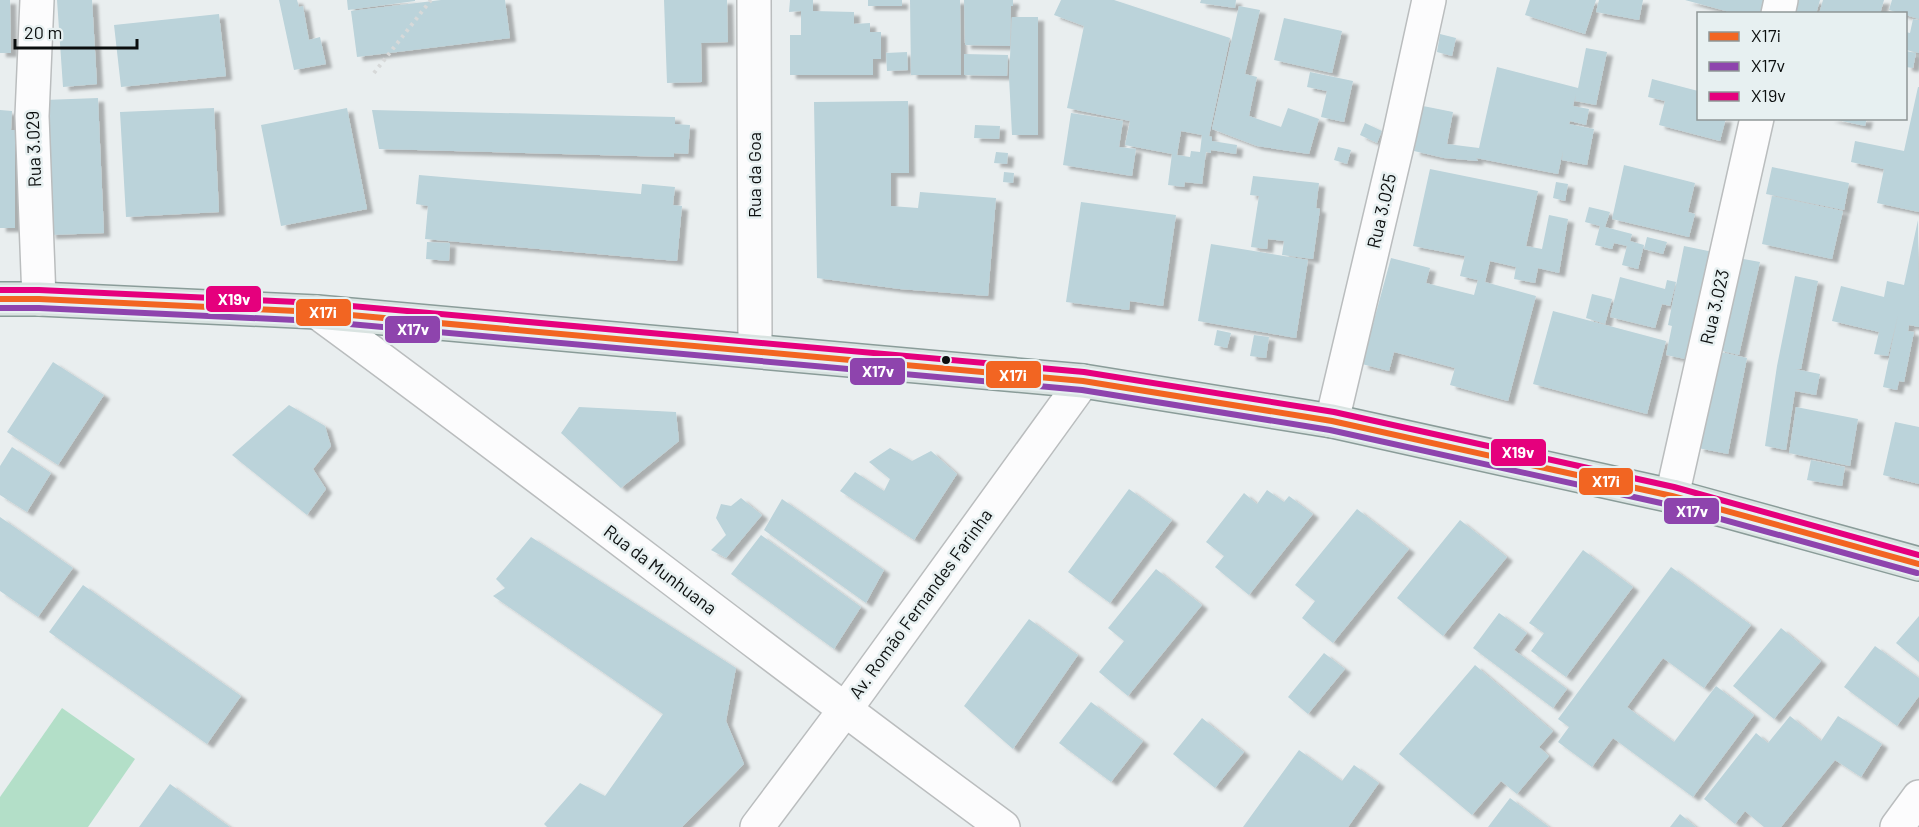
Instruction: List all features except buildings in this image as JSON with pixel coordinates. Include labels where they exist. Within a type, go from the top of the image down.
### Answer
[{"type":"main road","points":[[0,299],[317,312],[1083,381],[1332,421],[1672,496],[1919,564]]},
{"type":"street","name":"Rua 3.029","points":[[38,0],[32,116],[39,299]]},
{"type":"street","name":"Rua da Goa","points":[[754,0],[755,350]]},
{"type":"street","name":"Rua 3.025","points":[[1332,421],[1429,0]]},
{"type":"street","name":"Rua 3.023","points":[[1672,496],[1757,120]]},
{"type":"street","name":"Rua da Munhuana","points":[[317,312],[458,416],[844,711],[1003,827]]},
{"type":"street","name":"Av. Romão Fernandes Farinha","points":[[757,827],[1083,381]]},
{"type":"street","points":[[1897,827],[1919,797]]},
{"type":"path","points":[[374,73],[431,0]]},
{"type":"green space","points":[[62,708],[135,759],[88,827],[0,827],[0,797]]},
{"type":"transit line","name":"X19v","points":[[0,290],[318,303],[1084,372],[1334,412],[1674,487],[1919,555]]},
{"type":"transit line","name":"X17i","points":[[0,299],[317,312],[1083,381],[1332,421],[1672,496],[1919,564]]},
{"type":"transit line","name":"X17v","points":[[0,308],[316,321],[1082,390],[1330,430],[1670,505],[1917,573]]}]
